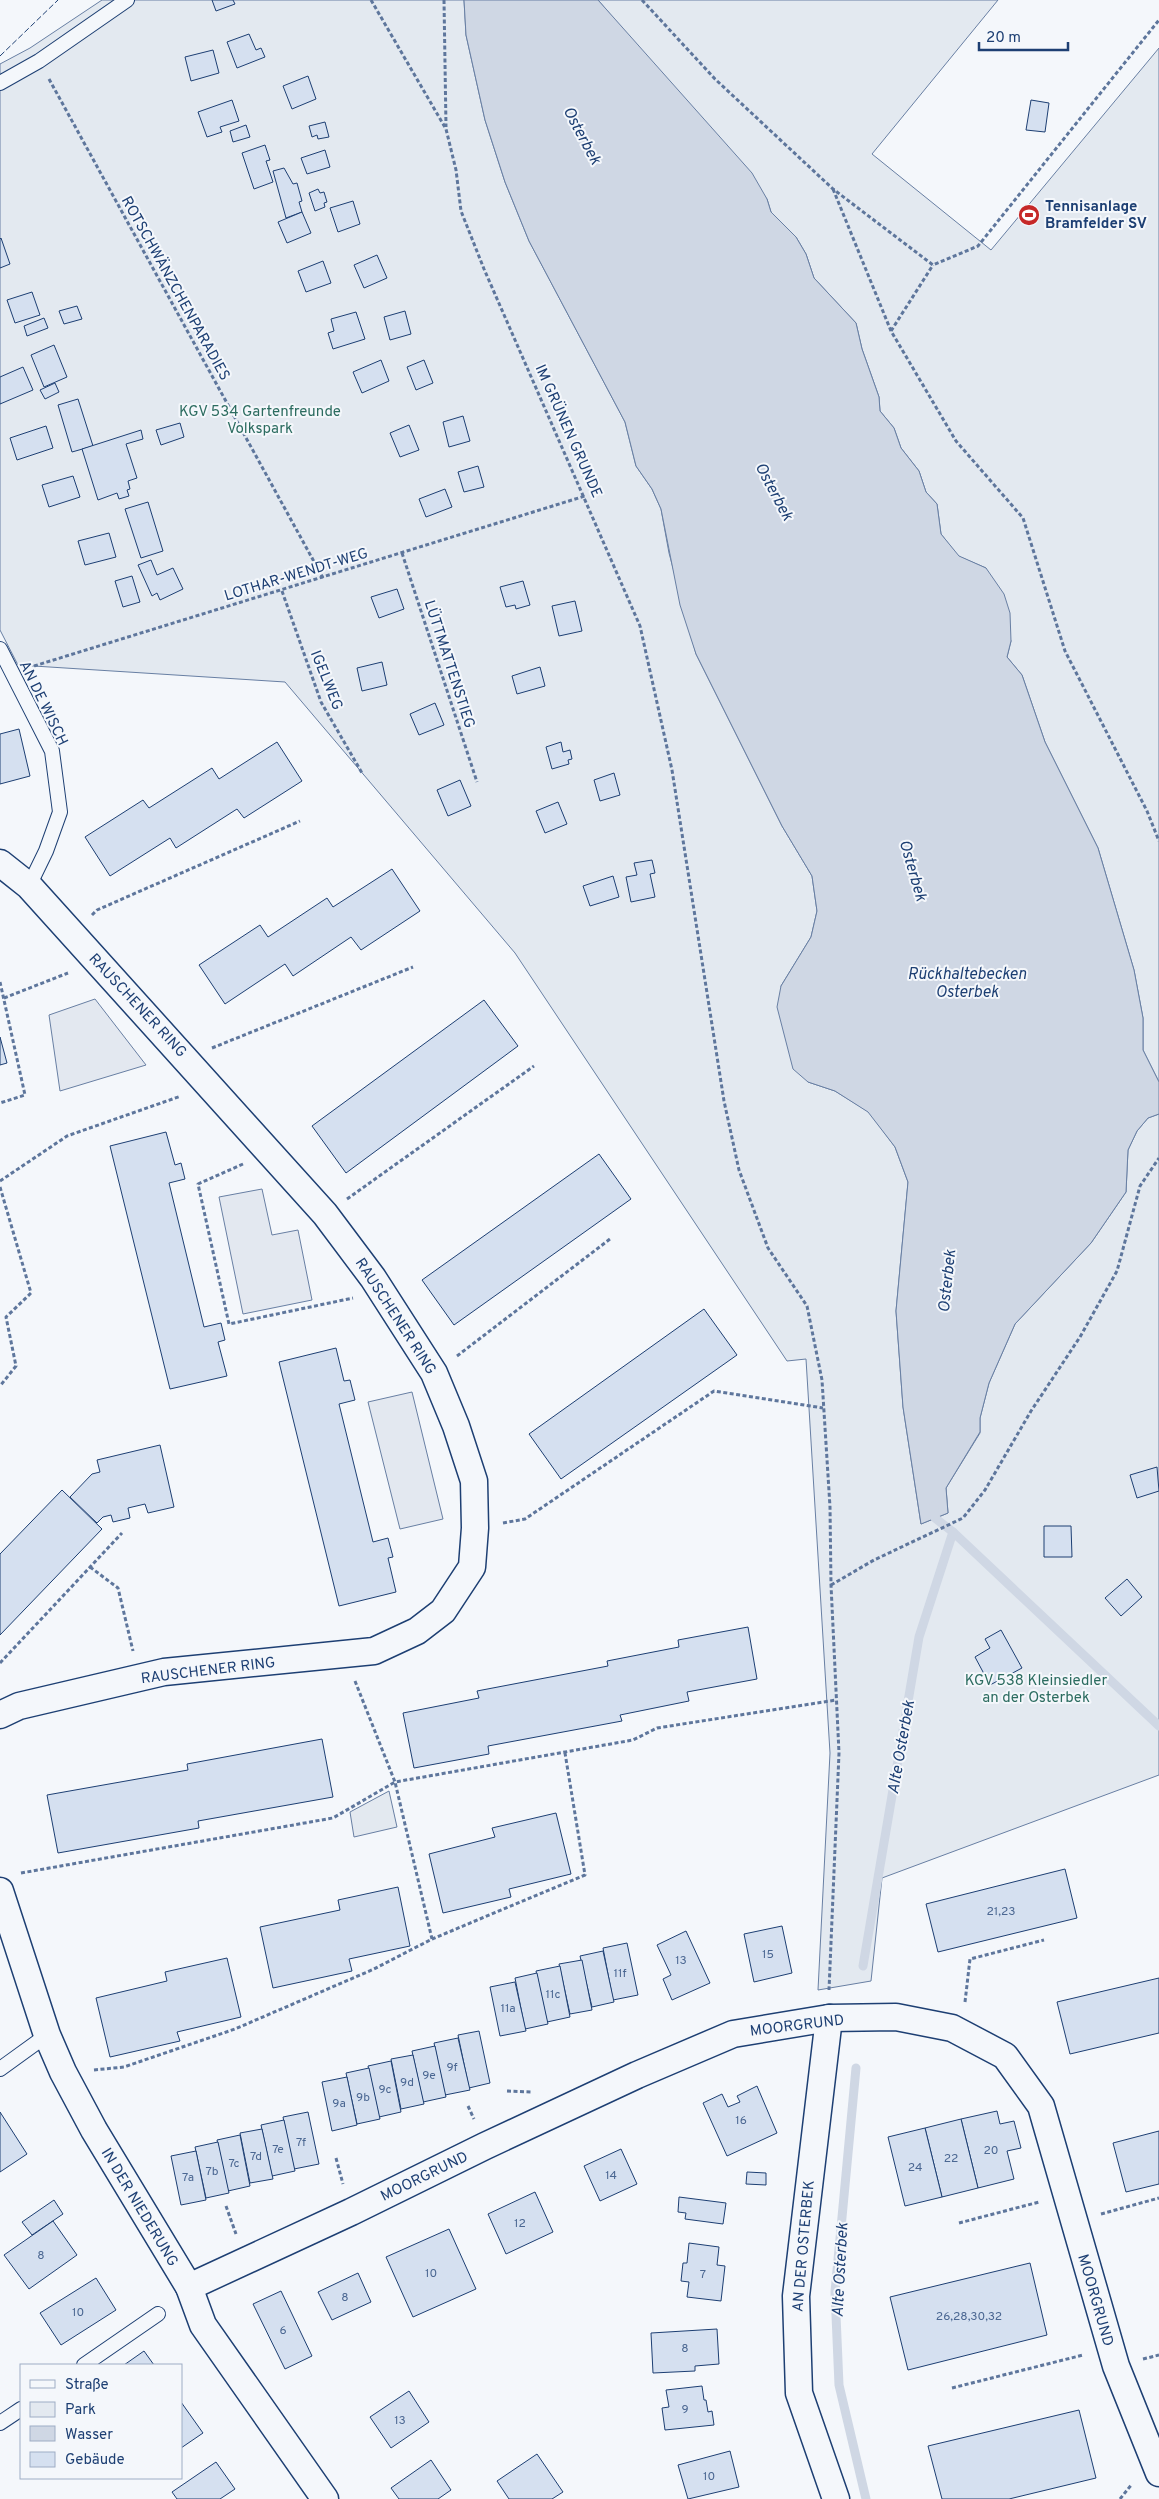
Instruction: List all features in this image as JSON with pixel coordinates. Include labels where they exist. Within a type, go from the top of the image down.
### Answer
[{"type":"street","name":"RAUSCHENER RING","points":[[0,862],[29,886],[212,1086],[325,1214],[383,1292],[434,1373],[456,1426],[474,1481],[475,1528],[472,1567],[443,1611],[417,1631],[374,1651],[164,1672],[19,1706],[0,1715]]},
{"type":"street","name":"IN DER NIEDERUNG","points":[[0,1891],[47,2035],[63,2072],[94,2130],[189,2287],[203,2325],[325,2499]]},
{"type":"street","name":"MOORGRUND","points":[[189,2287],[637,2075],[733,2034],[830,2018],[896,2017],[952,2028],[1005,2056],[1041,2106],[1110,2348],[1159,2473]]},
{"type":"street","name":"AN DER OSTERBEK","points":[[830,2018],[796,2296],[799,2393],[836,2499]]},
{"type":"lane","points":[[0,83],[39,61],[127,0]]},
{"type":"lane","name":"AN DE WISCH","points":[[0,649],[52,751],[60,812],[46,851],[29,886]]},
{"type":"lane","points":[[0,2069],[47,2035]]},
{"type":"lane","points":[[85,2364],[158,2314]]},
{"type":"lane","points":[[0,2424],[20,2410]]},
{"type":"path","name":"IM GRÜNEN GRUNDE","points":[[371,0],[446,128],[456,170],[461,211],[484,269],[585,496],[640,626],[672,770],[724,1101],[739,1170],[768,1248],[807,1306],[822,1380],[830,1508],[831,1585],[839,1754],[828,1983],[830,2018]]},
{"type":"path","points":[[444,0],[446,128]]},
{"type":"path","points":[[642,0],[715,78],[833,189],[933,265]]},
{"type":"path","points":[[890,331],[933,265],[978,246],[1159,20]]},
{"type":"path","name":"ROTSCHWÄNZCHENPARADIES","points":[[39,61],[323,578]]},
{"type":"path","points":[[833,189],[890,331],[956,441],[1022,518],[1065,651],[1148,811],[1159,841]]},
{"type":"path","name":"LOTHAR-WENDT-WEG","points":[[12,672],[282,591],[585,496]]},
{"type":"path","name":"LÜTTMATTENSTIEG","points":[[402,554],[477,782]]},
{"type":"path","name":"IGELWEG","points":[[282,591],[321,702],[362,773]]},
{"type":"path","points":[[73,934],[97,910],[300,821]]},
{"type":"path","points":[[4,998],[98,962]]},
{"type":"path","points":[[187,1058],[413,967]]},
{"type":"path","points":[[0,982],[24,1095],[0,1103]]},
{"type":"path","points":[[325,1214],[534,1066]]},
{"type":"path","points":[[0,1181],[67,1136],[212,1086]]},
{"type":"path","points":[[270,1152],[198,1184],[229,1324],[383,1292]]},
{"type":"path","points":[[831,1585],[874,1560],[962,1518],[985,1490],[1031,1412],[1080,1337],[1117,1271],[1140,1186],[1159,1158]]},
{"type":"path","points":[[0,1187],[30,1293],[6,1316],[16,1366],[0,1386]]},
{"type":"path","points":[[434,1373],[610,1239]]},
{"type":"path","points":[[475,1528],[525,1519],[714,1391],[823,1408]]},
{"type":"path","points":[[0,1663],[122,1534]]},
{"type":"path","points":[[90,1567],[118,1588],[140,1678]]},
{"type":"path","points":[[344,1655],[395,1782],[432,1939]]},
{"type":"path","points":[[20,1874],[333,1818],[395,1782],[633,1740],[656,1728],[836,1700]]},
{"type":"path","points":[[63,2072],[124,2067],[235,2029],[374,1969],[432,1939],[585,1875],[565,1753]]},
{"type":"path","points":[[962,2033],[970,1959],[1044,1940]]},
{"type":"path","points":[[959,2223],[1066,2195]]},
{"type":"path","points":[[1074,2221],[1159,2198]]},
{"type":"path","points":[[952,2388],[1110,2348]]},
{"type":"green space","points":[[102,0],[464,0],[466,35],[485,120],[505,182],[529,241],[625,422],[636,466],[652,489],[661,509],[669,553],[696,654],[782,826],[812,876],[817,911],[811,937],[781,986],[808,1082],[835,1091],[869,1112],[895,1147],[908,1182],[896,1311],[903,1407],[921,1524],[948,1513],[946,1488],[980,1433],[980,1418],[989,1383],[1015,1324],[1091,1243],[1126,1192],[1128,1150],[1137,1131],[1148,1118],[1159,1114],[1159,1775],[882,1878],[871,1981],[818,1990],[830,1753],[806,1359],[787,1361],[515,953],[285,682],[18,665],[0,630],[0,64],[30,48]]},
{"type":"green space","points":[[598,0],[998,0],[872,154],[991,250],[1159,48],[1159,1082],[1143,1050],[1143,1018],[1134,970],[1098,848],[1045,742],[1022,675],[1007,657],[1011,641],[986,568],[958,556],[941,534],[937,504],[926,492],[919,471],[901,448],[894,428],[880,411],[879,397],[862,349],[856,323],[814,278],[806,254],[796,237],[771,212],[767,199]]},
{"type":"green space","points":[[389,1791],[397,1827],[354,1837],[350,1812]]},
{"type":"shaded area","points":[[95,999],[146,1065],[60,1091],[49,1015]]},
{"type":"shaded area","points":[[262,1189],[272,1235],[298,1230],[312,1300],[243,1314],[219,1197]]},
{"type":"shaded area","points":[[412,1392],[443,1519],[400,1529],[368,1402]]},
{"type":"water","name":"Rückhaltebecken Osterbek","points":[[464,0],[598,0],[752,173],[767,199],[771,212],[796,237],[806,254],[814,278],[856,323],[862,349],[879,397],[880,411],[894,428],[901,448],[919,471],[926,492],[937,504],[941,534],[959,556],[986,568],[1004,594],[1010,613],[1011,641],[1007,657],[1022,675],[1045,742],[1098,848],[1134,970],[1143,1018],[1143,1050],[1159,1082],[1159,1114],[1148,1118],[1137,1131],[1128,1150],[1126,1192],[1091,1243],[1015,1324],[989,1383],[980,1418],[980,1432],[946,1488],[948,1513],[921,1524],[903,1407],[896,1311],[908,1182],[895,1147],[868,1112],[835,1091],[808,1082],[793,1069],[777,1007],[781,986],[811,937],[817,911],[812,876],[782,826],[696,654],[680,605],[661,509],[652,489],[636,466],[625,422],[529,241],[505,182],[485,120],[466,35]]},
{"type":"building","points":[[212,0],[233,0],[235,4],[216,11]]},
{"type":"building","points":[[249,34],[256,50],[261,48],[265,57],[237,68],[227,42]]},
{"type":"building","points":[[213,50],[219,73],[191,81],[185,57]]},
{"type":"building","points":[[308,76],[316,99],[292,109],[283,86]]},
{"type":"building","points":[[232,100],[239,121],[220,127],[222,132],[207,137],[198,112]]},
{"type":"building","points":[[1031,100],[1049,103],[1045,132],[1026,130]]},
{"type":"building","points":[[325,122],[329,137],[318,139],[317,135],[312,137],[309,126]]},
{"type":"building","points":[[246,125],[250,137],[233,142],[230,131]]},
{"type":"building","points":[[265,145],[270,160],[266,161],[273,182],[254,189],[242,153]]},
{"type":"building","points":[[325,150],[330,167],[307,174],[301,158]]},
{"type":"building","points":[[284,168],[293,184],[297,183],[302,201],[299,202],[302,212],[286,218],[273,171]]},
{"type":"building","points":[[318,189],[320,193],[324,192],[327,202],[324,203],[325,207],[315,211],[309,193]]},
{"type":"building","points":[[353,201],[360,224],[338,232],[330,208]]},
{"type":"building","points":[[302,212],[311,233],[287,243],[278,222]]},
{"type":"building","points":[[0,239],[10,264],[0,268]]},
{"type":"building","points":[[377,255],[387,278],[364,288],[354,265]]},
{"type":"building","points":[[323,261],[331,283],[306,292],[298,271]]},
{"type":"building","points":[[32,292],[40,315],[15,323],[7,300]]},
{"type":"building","points":[[77,306],[82,319],[64,324],[59,311]]},
{"type":"building","points":[[405,311],[411,334],[390,340],[384,317]]},
{"type":"building","points":[[356,312],[365,339],[333,349],[328,333],[334,331],[331,319]]},
{"type":"building","points":[[44,318],[48,328],[27,336],[24,326]]},
{"type":"building","points":[[54,345],[67,377],[44,387],[31,355]]},
{"type":"building","points":[[381,360],[389,381],[362,393],[353,372]]},
{"type":"building","points":[[424,360],[433,383],[416,390],[407,367]]},
{"type":"building","points":[[23,367],[33,390],[0,404],[0,377]]},
{"type":"building","points":[[55,383],[59,392],[45,399],[40,390]]},
{"type":"building","points":[[78,399],[93,446],[72,452],[58,405]]},
{"type":"building","points":[[463,416],[470,441],[449,447],[443,422]]},
{"type":"building","points":[[180,423],[184,437],[161,445],[156,430]]},
{"type":"building","points":[[409,425],[419,450],[400,457],[390,433]]},
{"type":"building","points":[[46,426],[53,448],[17,460],[10,438]]},
{"type":"building","points":[[141,430],[143,439],[126,444],[137,478],[128,481],[130,489],[127,490],[129,496],[119,499],[117,493],[98,500],[82,449]]},
{"type":"building","points":[[478,466],[484,487],[464,492],[458,472]]},
{"type":"building","points":[[73,476],[80,497],[49,507],[42,485]]},
{"type":"building","points":[[445,489],[452,507],[426,517],[419,499]]},
{"type":"building","points":[[148,502],[163,551],[141,558],[125,509]]},
{"type":"building","points":[[109,533],[116,557],[85,565],[78,541]]},
{"type":"building","points":[[151,560],[157,575],[173,568],[183,589],[160,600],[157,593],[152,596],[138,565]]},
{"type":"building","points":[[132,576],[140,602],[123,607],[115,581]]},
{"type":"building","points":[[523,581],[530,605],[516,609],[515,605],[506,607],[500,587]]},
{"type":"building","points":[[397,589],[404,609],[379,618],[371,597]]},
{"type":"building","points":[[575,601],[582,631],[559,636],[552,606]]},
{"type":"building","points":[[382,662],[387,685],[362,691],[357,668]]},
{"type":"building","points":[[540,667],[545,686],[517,694],[512,676]]},
{"type":"building","points":[[435,703],[444,725],[419,735],[410,714]]},
{"type":"building","points":[[19,729],[30,776],[0,784],[0,734]]},
{"type":"building","points":[[277,742],[302,781],[244,818],[237,809],[176,848],[170,838],[110,876],[85,837],[143,800],[149,808],[212,768],[219,779]]},
{"type":"building","points":[[561,742],[563,752],[570,750],[572,759],[568,760],[569,764],[552,769],[546,747]]},
{"type":"building","points":[[614,773],[620,795],[600,801],[594,780]]},
{"type":"building","points":[[460,780],[471,806],[448,816],[437,790]]},
{"type":"building","points":[[558,802],[567,824],[545,833],[536,811]]},
{"type":"building","points":[[652,860],[655,873],[650,874],[655,897],[631,902],[626,877],[637,875],[634,863]]},
{"type":"building","points":[[392,869],[420,911],[361,950],[351,937],[293,976],[285,964],[225,1004],[199,965],[260,925],[268,937],[327,898],[333,907]]},
{"type":"building","points":[[613,876],[619,897],[590,906],[583,886]]},
{"type":"building","points":[[484,1000],[518,1046],[346,1173],[312,1126]]},
{"type":"building","points":[[0,1037],[7,1063],[0,1065]]},
{"type":"building","points":[[166,1132],[175,1165],[181,1163],[185,1179],[169,1183],[204,1327],[221,1323],[225,1340],[218,1342],[227,1376],[170,1389],[110,1146]]},
{"type":"building","points":[[599,1154],[631,1199],[454,1325],[422,1280]]},
{"type":"building","points":[[704,1309],[737,1355],[561,1479],[529,1434]]},
{"type":"building","points":[[336,1348],[344,1381],[350,1380],[355,1400],[339,1404],[373,1542],[388,1538],[393,1557],[388,1558],[396,1592],[339,1606],[279,1362]]},
{"type":"building","points":[[160,1445],[174,1507],[148,1513],[145,1504],[128,1508],[130,1518],[113,1522],[111,1515],[103,1517],[97,1523],[70,1497],[92,1474],[100,1472],[97,1460]]},
{"type":"building","points":[[1157,1467],[1159,1491],[1137,1498],[1130,1475]]},
{"type":"building","points":[[62,1490],[102,1529],[0,1635],[0,1554]]},
{"type":"building","points":[[1044,1526],[1071,1526],[1072,1557],[1044,1557]]},
{"type":"building","points":[[1127,1579],[1142,1597],[1121,1616],[1105,1598]]},
{"type":"building","points":[[748,1627],[757,1679],[687,1692],[689,1701],[620,1715],[622,1721],[488,1746],[489,1754],[414,1768],[403,1713],[479,1698],[477,1691],[608,1666],[607,1661],[679,1647],[678,1640]]},
{"type":"building","points":[[1001,1630],[1022,1668],[990,1685],[975,1657],[990,1648],[985,1639]]},
{"type":"building","points":[[322,1739],[333,1797],[198,1821],[199,1828],[58,1853],[47,1795],[188,1770],[187,1764]]},
{"type":"building","points":[[556,1813],[571,1874],[509,1889],[511,1897],[443,1913],[429,1854],[495,1837],[492,1828]]},
{"type":"building","points":[[1065,1869],[1077,1918],[938,1952],[926,1904]]},
{"type":"building","points":[[398,1887],[410,1946],[349,1959],[352,1971],[273,1988],[260,1927],[340,1910],[338,1900]]},
{"type":"building","points":[[782,1926],[792,1973],[754,1982],[744,1934]]},
{"type":"building","points":[[686,1931],[710,1983],[672,2000],[663,1979],[671,1975],[657,1945]]},
{"type":"building","points":[[627,1943],[638,1995],[613,2000],[603,1948]]},
{"type":"building","points":[[603,1951],[614,2002],[592,2007],[580,1956]]},
{"type":"building","points":[[227,1958],[241,2017],[177,2032],[180,2041],[110,2057],[96,1998],[167,1981],[165,1972]]},
{"type":"building","points":[[582,1960],[592,2010],[570,2014],[559,1964]]},
{"type":"building","points":[[560,1966],[570,2017],[547,2022],[536,1971]]},
{"type":"building","points":[[537,1973],[548,2024],[525,2029],[515,1978]]},
{"type":"building","points":[[1159,1978],[1159,2033],[1070,2054],[1057,2002]]},
{"type":"building","points":[[515,1982],[526,2031],[500,2036],[490,1987]]},
{"type":"building","points":[[479,2031],[490,2083],[469,2088],[458,2035]]},
{"type":"building","points":[[458,2038],[470,2090],[445,2095],[434,2043]]},
{"type":"building","points":[[435,2046],[446,2097],[423,2102],[412,2051]]},
{"type":"building","points":[[413,2055],[424,2104],[401,2109],[391,2059]]},
{"type":"building","points":[[391,2061],[401,2112],[379,2117],[368,2066]]},
{"type":"building","points":[[369,2068],[380,2119],[357,2124],[346,2073]]},
{"type":"building","points":[[347,2077],[357,2125],[332,2131],[322,2082]]},
{"type":"building","points":[[757,2086],[777,2133],[727,2156],[703,2103],[722,2094],[728,2107],[740,2102],[737,2096]]},
{"type":"building","points":[[997,2111],[1000,2124],[1014,2121],[1021,2148],[1007,2151],[1014,2179],[978,2188],[961,2119]]},
{"type":"building","points":[[0,2112],[27,2154],[0,2172]]},
{"type":"building","points":[[308,2112],[319,2164],[294,2169],[283,2117]]},
{"type":"building","points":[[961,2119],[978,2188],[942,2197],[925,2128]]},
{"type":"building","points":[[284,2120],[295,2171],[272,2176],[261,2125]]},
{"type":"building","points":[[925,2128],[942,2197],[905,2206],[888,2137]]},
{"type":"building","points":[[262,2129],[273,2179],[250,2183],[240,2133]]},
{"type":"building","points":[[1159,2131],[1159,2184],[1126,2192],[1113,2143]]},
{"type":"building","points":[[240,2135],[250,2186],[228,2191],[217,2140]]},
{"type":"building","points":[[218,2142],[229,2193],[206,2198],[195,2147]]},
{"type":"building","points":[[621,2149],[637,2184],[600,2201],[584,2166]]},
{"type":"building","points":[[196,2151],[206,2200],[181,2205],[171,2156]]},
{"type":"building","points":[[747,2172],[766,2173],[766,2185],[746,2184]]},
{"type":"building","points":[[535,2192],[553,2232],[506,2254],[488,2214]]},
{"type":"building","points":[[679,2197],[726,2203],[723,2224],[685,2219],[686,2213],[678,2212]]},
{"type":"building","points":[[54,2200],[63,2214],[32,2235],[22,2222]]},
{"type":"building","points":[[53,2221],[77,2255],[29,2289],[4,2255]]},
{"type":"building","points":[[449,2229],[476,2289],[413,2317],[386,2257]]},
{"type":"building","points":[[689,2243],[719,2247],[717,2265],[725,2266],[721,2301],[687,2297],[689,2282],[681,2281],[683,2263],[687,2263]]},
{"type":"building","points":[[1030,2263],[1047,2335],[908,2370],[890,2297]]},
{"type":"building","points":[[358,2273],[371,2302],[332,2320],[318,2292]]},
{"type":"building","points":[[96,2278],[116,2310],[61,2345],[40,2313]]},
{"type":"building","points":[[281,2291],[312,2356],[285,2369],[253,2304]]},
{"type":"building","points":[[717,2329],[719,2364],[695,2366],[695,2371],[653,2373],[651,2333]]},
{"type":"building","points":[[144,2351],[153,2364],[125,2364]]},
{"type":"building","points":[[702,2386],[708,2412],[712,2411],[714,2425],[665,2430],[662,2408],[669,2407],[666,2390]]},
{"type":"building","points":[[409,2391],[429,2422],[391,2448],[370,2417]]},
{"type":"building","points":[[182,2403],[203,2433],[182,2447]]},
{"type":"building","points":[[1079,2410],[1096,2478],[1009,2499],[942,2499],[928,2446]]},
{"type":"building","points":[[730,2451],[739,2487],[688,2499],[678,2465]]},
{"type":"building","points":[[537,2454],[563,2492],[552,2499],[509,2499],[497,2481]]},
{"type":"building","points":[[431,2460],[451,2490],[438,2499],[399,2499],[391,2488]]},
{"type":"building","points":[[216,2462],[235,2489],[220,2499],[177,2499],[172,2492]]},
{"type":"waterway","name":"Osterbek","points":[[934,1506],[935,1518],[953,1532],[1159,1726]]},
{"type":"waterway","name":"Alte Osterbek","points":[[863,1966],[919,1637],[953,1532]]},
{"type":"waterway","name":"Alte Osterbek","points":[[856,2068],[835,2292],[839,2385],[866,2499]]},
{"type":"fence","points":[[0,56],[58,0]]},
{"type":"place","name":"Tennisanlage Bramfelder SV","points":[[1029,215]]},
{"type":"park label","name":"KGV 534 Gartenfreunde Volkspark","points":[[260,420]]},
{"type":"park label","name":"KGV 538 Kleinsiedler an der Osterbek","points":[[1036,1688]]}]
